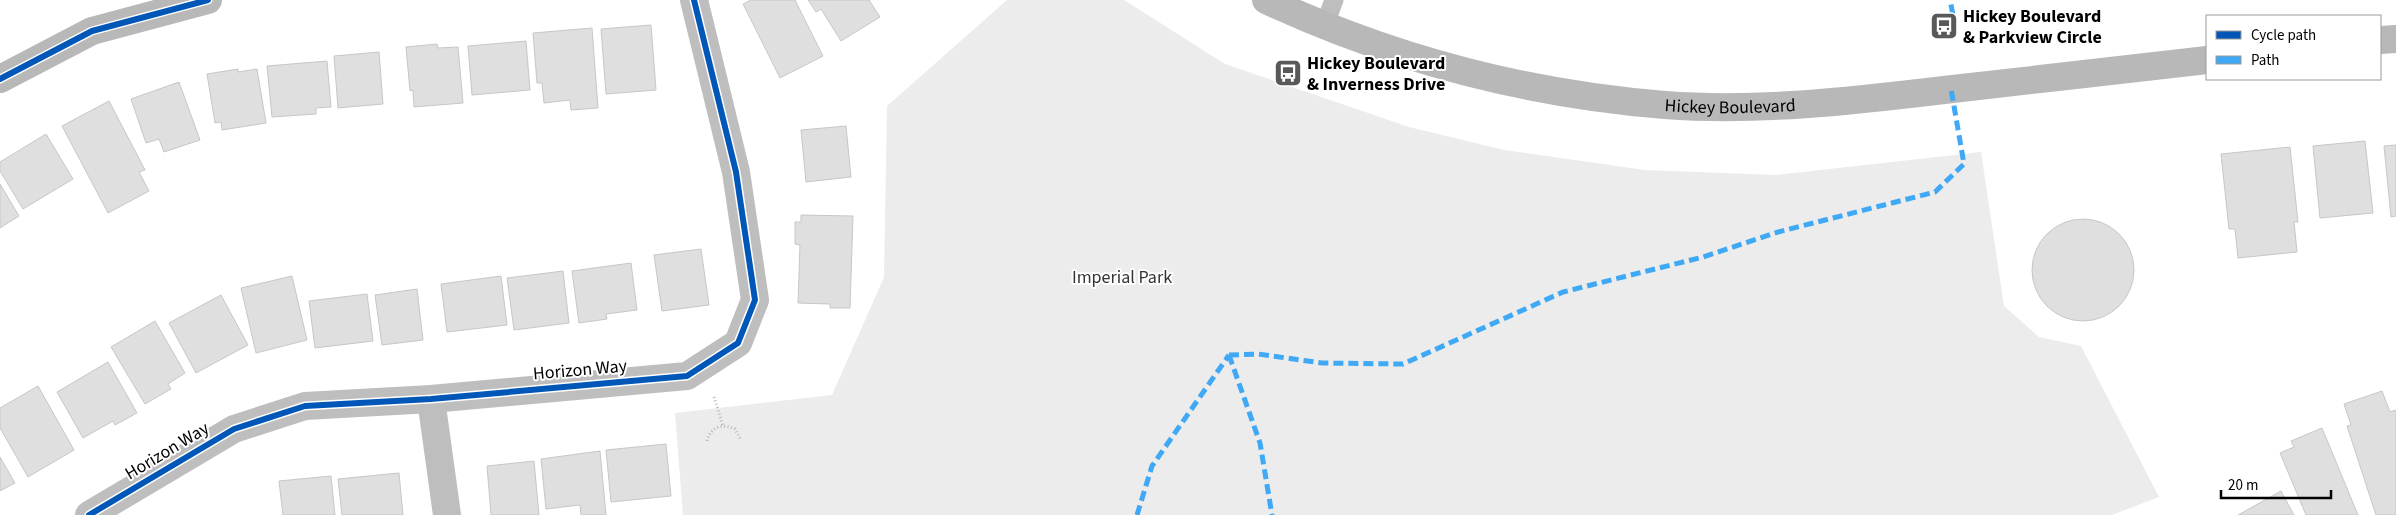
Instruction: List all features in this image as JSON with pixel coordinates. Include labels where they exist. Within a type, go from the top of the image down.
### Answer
[{"type":"main road","points":[[0,79],[92,31],[208,0]]},
{"type":"main road","name":"Hickey Boulevard","points":[[1266,0],[1324,26],[1412,56],[1497,80],[1581,96],[1666,105],[1759,106],[1853,100],[2206,60]]},
{"type":"main road","points":[[2381,40],[2396,38]]},
{"type":"street","name":"Horizon Way","points":[[89,515],[234,428],[305,406],[431,399],[687,376],[738,342],[755,300],[736,172],[694,0]]},
{"type":"street","points":[[431,399],[447,515]]},
{"type":"lane","points":[[1324,26],[1334,0]]},
{"type":"path","points":[[707,441],[713,430],[722,426],[735,428],[741,440]]},
{"type":"green space","name":"Imperial Park","points":[[1007,0],[1124,0],[1225,64],[1409,127],[1504,150],[1645,170],[1776,175],[1981,152],[2004,306],[2039,337],[2081,346],[2159,497],[2112,515],[683,515],[675,413],[832,395],[884,277],[887,106]]},
{"type":"building","points":[[751,0],[795,0],[823,56],[780,78],[743,4]]},
{"type":"building","points":[[808,0],[869,0],[880,17],[841,41],[821,9],[816,12]]},
{"type":"building","points":[[651,25],[656,90],[606,94],[601,29]]},
{"type":"building","points":[[592,28],[598,108],[571,110],[570,100],[544,103],[542,83],[537,83],[533,33]]},
{"type":"building","points":[[526,41],[530,90],[472,95],[468,46]]},
{"type":"building","points":[[437,44],[438,48],[458,47],[463,103],[414,107],[413,90],[410,91],[406,47]]},
{"type":"building","points":[[379,52],[383,104],[338,108],[334,56]]},
{"type":"building","points":[[327,61],[331,107],[316,108],[316,114],[272,117],[267,66]]},
{"type":"building","points":[[238,69],[238,72],[257,69],[266,123],[222,130],[221,122],[215,123],[207,74]]},
{"type":"building","points":[[179,82],[200,140],[164,152],[159,139],[146,143],[131,99]]},
{"type":"building","points":[[109,101],[145,170],[139,172],[149,191],[108,213],[62,126]]},
{"type":"building","points":[[846,126],[851,177],[806,182],[801,130]]},
{"type":"building","points":[[46,134],[73,179],[23,209],[0,171],[0,162]]},
{"type":"building","points":[[2365,141],[2373,213],[2320,218],[2313,146]]},
{"type":"building","points":[[2396,145],[2396,216],[2391,217],[2384,146]]},
{"type":"building","points":[[2290,147],[2298,222],[2294,222],[2297,252],[2238,258],[2235,229],[2229,229],[2221,154]]},
{"type":"building","points":[[0,184],[19,216],[0,228]]},
{"type":"building","points":[[801,215],[853,216],[850,308],[830,308],[830,304],[798,303],[800,245],[795,244],[795,222],[801,222]]},
{"type":"building","points":[[2083,219],[2102,223],[2119,234],[2130,251],[2134,270],[2130,289],[2119,306],[2102,317],[2083,321],[2064,317],[2047,306],[2036,289],[2032,270],[2036,251],[2047,234],[2064,223]]},
{"type":"building","points":[[701,249],[709,305],[662,311],[654,255]]},
{"type":"building","points":[[631,263],[637,310],[606,314],[607,319],[579,323],[572,271]]},
{"type":"building","points":[[563,271],[569,323],[514,330],[507,278]]},
{"type":"building","points":[[292,276],[307,340],[256,353],[241,288]]},
{"type":"building","points":[[501,276],[507,325],[447,332],[441,284]]},
{"type":"building","points":[[417,289],[423,340],[382,345],[375,295]]},
{"type":"building","points":[[367,294],[373,341],[315,348],[309,301]]},
{"type":"building","points":[[221,295],[248,345],[196,373],[169,323]]},
{"type":"building","points":[[155,321],[185,373],[168,384],[171,389],[145,404],[111,347]]},
{"type":"building","points":[[108,362],[137,413],[115,425],[113,421],[83,438],[57,392]]},
{"type":"building","points":[[38,386],[74,450],[28,477],[0,428],[0,408]]},
{"type":"building","points":[[2382,391],[2390,412],[2395,410],[2396,413],[2396,515],[2376,515],[2347,426],[2351,425],[2344,404]]},
{"type":"building","points":[[2322,428],[2358,515],[2306,515],[2280,453],[2294,447],[2291,441]]},
{"type":"building","points":[[666,444],[671,496],[611,502],[606,450]]},
{"type":"building","points":[[600,451],[606,515],[581,515],[580,505],[546,509],[541,459]]},
{"type":"building","points":[[0,457],[15,483],[0,491]]},
{"type":"building","points":[[534,461],[539,515],[491,515],[487,466]]},
{"type":"building","points":[[399,473],[403,515],[342,515],[338,479]]},
{"type":"building","points":[[331,476],[335,515],[283,515],[279,481]]},
{"type":"building","points":[[2281,491],[2294,515],[2238,515]]},
{"type":"marked path","points":[[1944,26],[1953,15],[1950,0]]},
{"type":"marked path","points":[[1229,355],[1258,354],[1322,363],[1403,364],[1563,292],[1703,257],[1778,232],[1935,192],[1964,164],[1951,89]]},
{"type":"marked path","points":[[1229,355],[1260,443],[1272,515]]},
{"type":"marked path","points":[[1137,515],[1152,466],[1229,355]]},
{"type":"cycle path","points":[[0,79],[92,31],[208,0]]},
{"type":"cycle path","points":[[89,515],[234,429],[305,406],[431,399],[687,376],[738,343],[755,300],[736,172],[694,0]]},
{"type":"place","name":"Hickey Boulevard & Parkview Circle","points":[[1944,26]]},
{"type":"place","name":"Hickey Boulevard & Inverness Drive","points":[[1288,73]]}]
